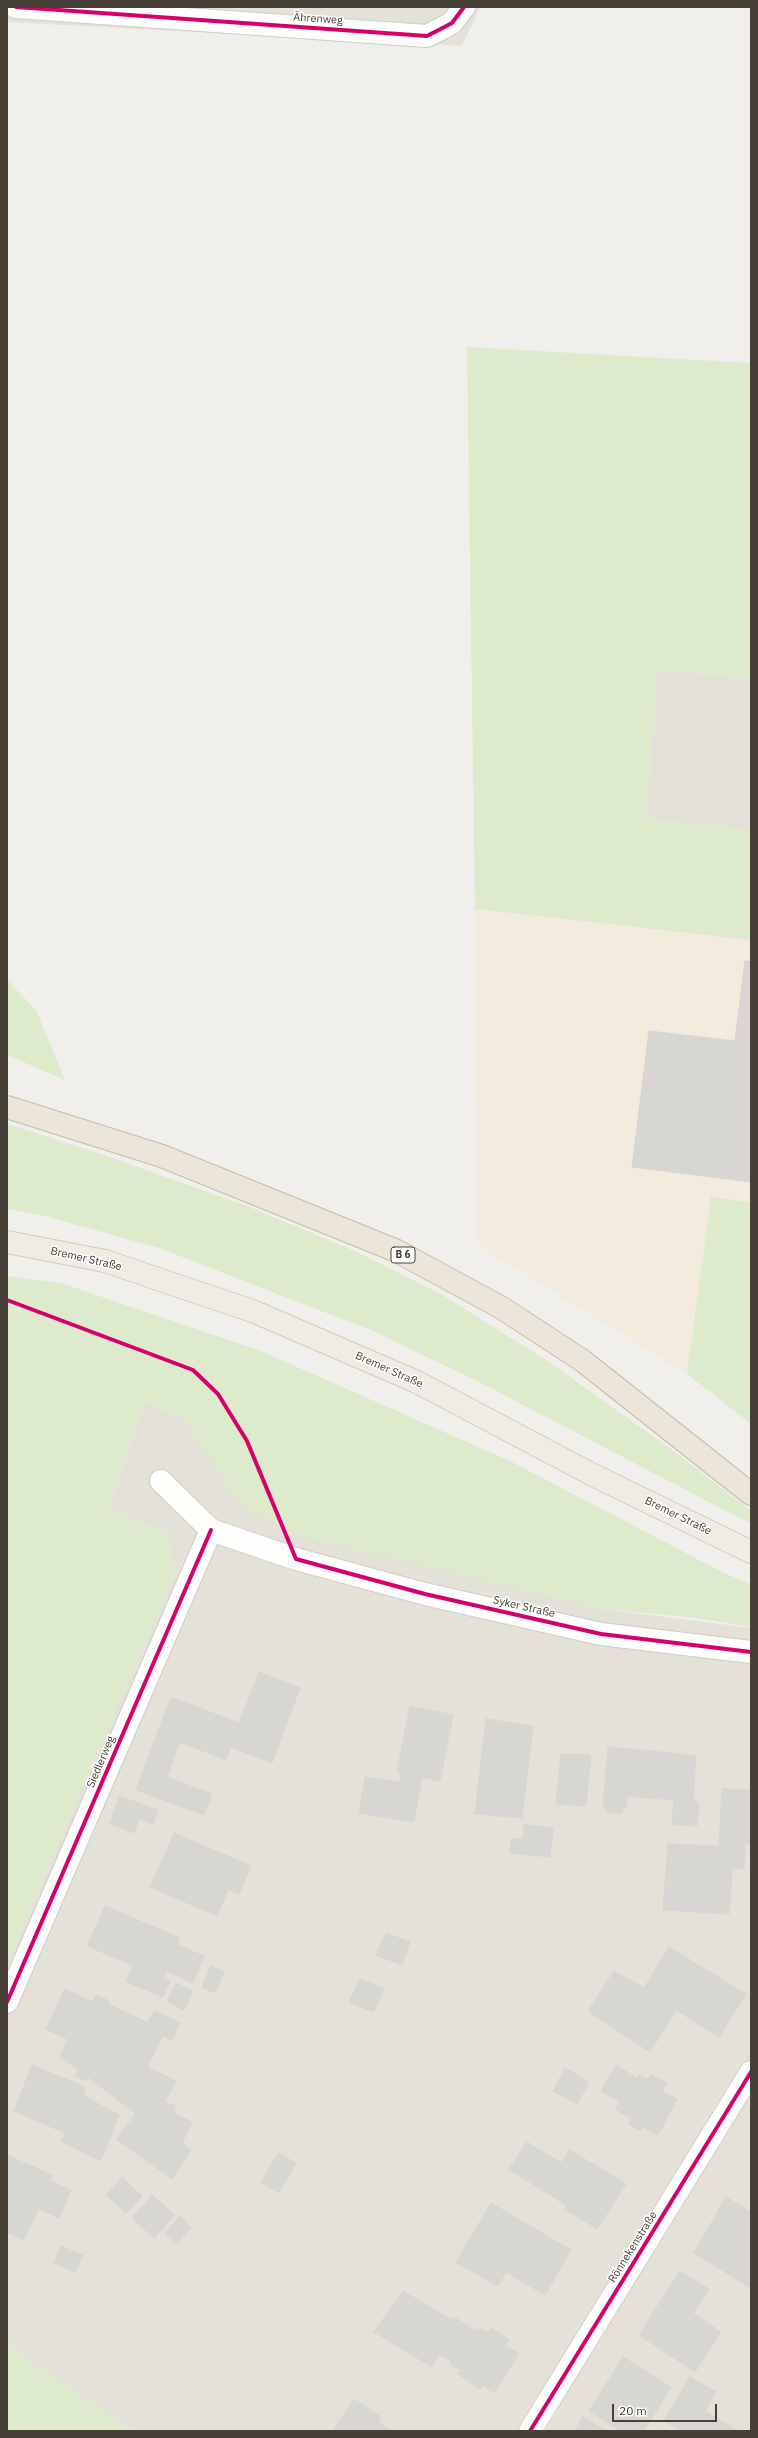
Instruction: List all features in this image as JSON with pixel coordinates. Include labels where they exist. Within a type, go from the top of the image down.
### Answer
[{"type":"highway","name":"B 6","points":[[7,1107],[162,1156],[397,1251],[502,1308],[583,1361],[751,1494]]},
{"type":"main road","name":"Bremer Straße","points":[[7,1242],[105,1261],[255,1312],[417,1382],[593,1475],[751,1552]]},
{"type":"street","name":"Ährenweg","points":[[16,7],[427,36],[452,23],[464,7]]},
{"type":"street","name":"Syker Straße","points":[[161,1481],[211,1530],[304,1562],[425,1594],[586,1630],[751,1652]]},
{"type":"street","name":"Siedlerweg","points":[[7,2002],[211,1530]]},
{"type":"street","name":"Rönnekenstraße","points":[[530,2431],[751,2072]]},
{"type":"shaded area","points":[[7,7],[480,7],[462,46],[7,22]]},
{"type":"shaded area","points":[[657,670],[751,678],[751,830],[646,819]]},
{"type":"shaded area","points":[[475,909],[751,940],[751,1203],[711,1197],[687,1374],[478,1245]]},
{"type":"shaded area","points":[[145,1402],[183,1418],[230,1488],[254,1511],[596,1608],[751,1628],[751,2431],[132,2431],[7,2344],[7,1962],[175,1573],[167,1532],[108,1509]]},
{"type":"green space","points":[[467,347],[751,363],[751,678],[657,670],[646,819],[751,830],[751,940],[475,909]]},
{"type":"green space","points":[[7,980],[36,1010],[65,1080],[7,1055]]},
{"type":"green space","points":[[7,1124],[101,1154],[247,1206],[357,1252],[441,1294],[549,1362],[679,1455],[751,1511],[751,1524],[485,1385],[373,1331],[159,1248],[45,1216],[7,1209]]},
{"type":"green space","points":[[711,1196],[751,1203],[751,1424],[687,1374]]},
{"type":"green space","points":[[7,1276],[61,1283],[261,1351],[512,1462],[724,1573],[751,1584],[751,1627],[695,1618],[596,1608],[300,1536],[254,1511],[229,1488],[183,1418],[145,1402],[108,1509],[167,1532],[175,1573],[7,1962]]},
{"type":"green space","points":[[7,2344],[132,2431],[7,2431]]},
{"type":"building","points":[[745,961],[751,962],[751,1182],[632,1167],[649,1031],[735,1041]]},
{"type":"building","points":[[259,1672],[300,1688],[272,1763],[230,1747]]},
{"type":"building","points":[[171,1697],[239,1723],[226,1760],[180,1742],[167,1777],[212,1794],[204,1815],[136,1790]]},
{"type":"building","points":[[410,1706],[453,1715],[440,1781],[397,1772]]},
{"type":"building","points":[[486,1719],[533,1726],[522,1818],[475,1814]]},
{"type":"building","points":[[608,1747],[651,1751],[647,1798],[627,1796],[626,1807],[621,1814],[609,1813],[603,1807]]},
{"type":"building","points":[[651,1751],[696,1756],[693,1801],[647,1798]]},
{"type":"building","points":[[561,1754],[591,1755],[586,1806],[556,1804]]},
{"type":"building","points":[[402,1773],[422,1777],[414,1822],[359,1813],[365,1777],[400,1782]]},
{"type":"building","points":[[722,1789],[750,1790],[751,1844],[745,1843],[744,1869],[734,1868],[734,1847],[719,1846]]},
{"type":"building","points":[[119,1796],[158,1810],[153,1824],[139,1819],[134,1833],[110,1824]]},
{"type":"building","points":[[674,1800],[699,1802],[697,1826],[672,1824]]},
{"type":"building","points":[[524,1825],[553,1828],[550,1857],[510,1853],[511,1839],[523,1839]]},
{"type":"building","points":[[174,1833],[251,1866],[239,1894],[162,1861]]},
{"type":"building","points":[[668,1844],[734,1847],[729,1914],[663,1910]]},
{"type":"building","points":[[162,1861],[228,1890],[217,1916],[150,1887]]},
{"type":"building","points":[[105,1906],[180,1938],[163,1978],[87,1946]]},
{"type":"building","points":[[386,1933],[410,1942],[402,1965],[376,1955]]},
{"type":"building","points":[[178,1945],[204,1956],[193,1983],[166,1971]]},
{"type":"building","points":[[669,1947],[746,1994],[719,2037],[676,2010],[660,2036],[627,2016]]},
{"type":"building","points":[[133,1965],[170,1981],[163,1997],[126,1982]]},
{"type":"building","points":[[211,1966],[224,1972],[215,1993],[202,1987]]},
{"type":"building","points":[[614,1971],[644,1988],[627,2016],[660,2036],[650,2052],[588,2011]]},
{"type":"building","points":[[360,1979],[384,1988],[374,2012],[349,2002]]},
{"type":"building","points":[[176,1983],[193,1991],[184,2010],[167,2001]]},
{"type":"building","points":[[65,1989],[93,2002],[97,1995],[109,2001],[108,2004],[165,2031],[144,2074],[136,2071],[134,2075],[120,2068],[122,2064],[100,2053],[86,2081],[75,2076],[88,2049],[46,2029]]},
{"type":"building","points":[[154,2011],[180,2023],[172,2040],[162,2035],[165,2031],[148,2023]]},
{"type":"building","points":[[68,2039],[88,2049],[78,2070],[60,2056]]},
{"type":"building","points":[[100,2053],[122,2064],[120,2068],[134,2075],[136,2071],[144,2074],[147,2067],[176,2081],[165,2102],[175,2106],[175,2114],[192,2122],[182,2143],[191,2150],[172,2179],[116,2139],[136,2114],[88,2077]]},
{"type":"building","points":[[32,2065],[85,2087],[84,2096],[65,2133],[14,2111]]},
{"type":"building","points":[[616,2065],[637,2078],[639,2075],[647,2079],[652,2075],[667,2083],[662,2091],[677,2099],[658,2135],[643,2127],[640,2130],[629,2124],[632,2119],[615,2109],[619,2102],[601,2091]]},
{"type":"building","points":[[565,2068],[589,2082],[577,2104],[553,2091]]},
{"type":"building","points":[[84,2096],[119,2115],[101,2161],[61,2141]]},
{"type":"building","points":[[527,2142],[561,2163],[570,2150],[626,2184],[597,2229],[565,2209],[567,2206],[509,2169]]},
{"type":"building","points":[[278,2153],[296,2163],[279,2193],[261,2182]]},
{"type":"building","points":[[7,2155],[52,2175],[50,2181],[71,2190],[59,2218],[38,2209],[31,2224],[7,2214]]},
{"type":"building","points":[[122,2177],[142,2196],[126,2213],[106,2195]]},
{"type":"building","points":[[152,2195],[175,2215],[154,2238],[132,2218]]},
{"type":"building","points":[[726,2197],[751,2212],[751,2288],[694,2253]]},
{"type":"building","points":[[491,2203],[571,2250],[545,2295],[506,2272],[498,2286],[456,2262]]},
{"type":"building","points":[[7,2214],[31,2224],[24,2240],[7,2232]]},
{"type":"building","points":[[180,2216],[191,2227],[177,2244],[165,2233]]},
{"type":"building","points":[[61,2246],[83,2255],[75,2272],[54,2263]]},
{"type":"building","points":[[680,2271],[709,2289],[693,2313],[721,2332],[695,2372],[639,2335]]},
{"type":"building","points":[[403,2291],[452,2320],[450,2324],[441,2318],[429,2337],[438,2343],[433,2350],[440,2354],[432,2367],[374,2332]]},
{"type":"building","points":[[454,2317],[476,2331],[478,2327],[488,2333],[490,2327],[509,2340],[505,2345],[519,2354],[494,2393],[483,2386],[480,2389],[458,2374],[461,2371],[450,2364],[452,2362],[433,2350],[438,2343],[429,2337],[441,2318],[450,2324]]},
{"type":"building","points":[[623,2357],[671,2387],[644,2431],[620,2431],[589,2411]]},
{"type":"building","points":[[690,2377],[716,2392],[705,2411],[738,2431],[682,2431],[664,2421]]},
{"type":"building","points":[[354,2399],[381,2417],[378,2422],[393,2431],[333,2431]]},
{"type":"building","points":[[582,2417],[607,2431],[575,2431]]},
{"type":"cycle path","points":[[16,7],[427,36],[452,23],[464,7]]},
{"type":"cycle path","points":[[7,1300],[193,1370],[218,1394],[247,1441],[296,1559],[425,1594],[601,1634],[751,1652]]},
{"type":"cycle path","points":[[7,2002],[211,1530]]},
{"type":"cycle path","points":[[530,2431],[751,2072]]}]
